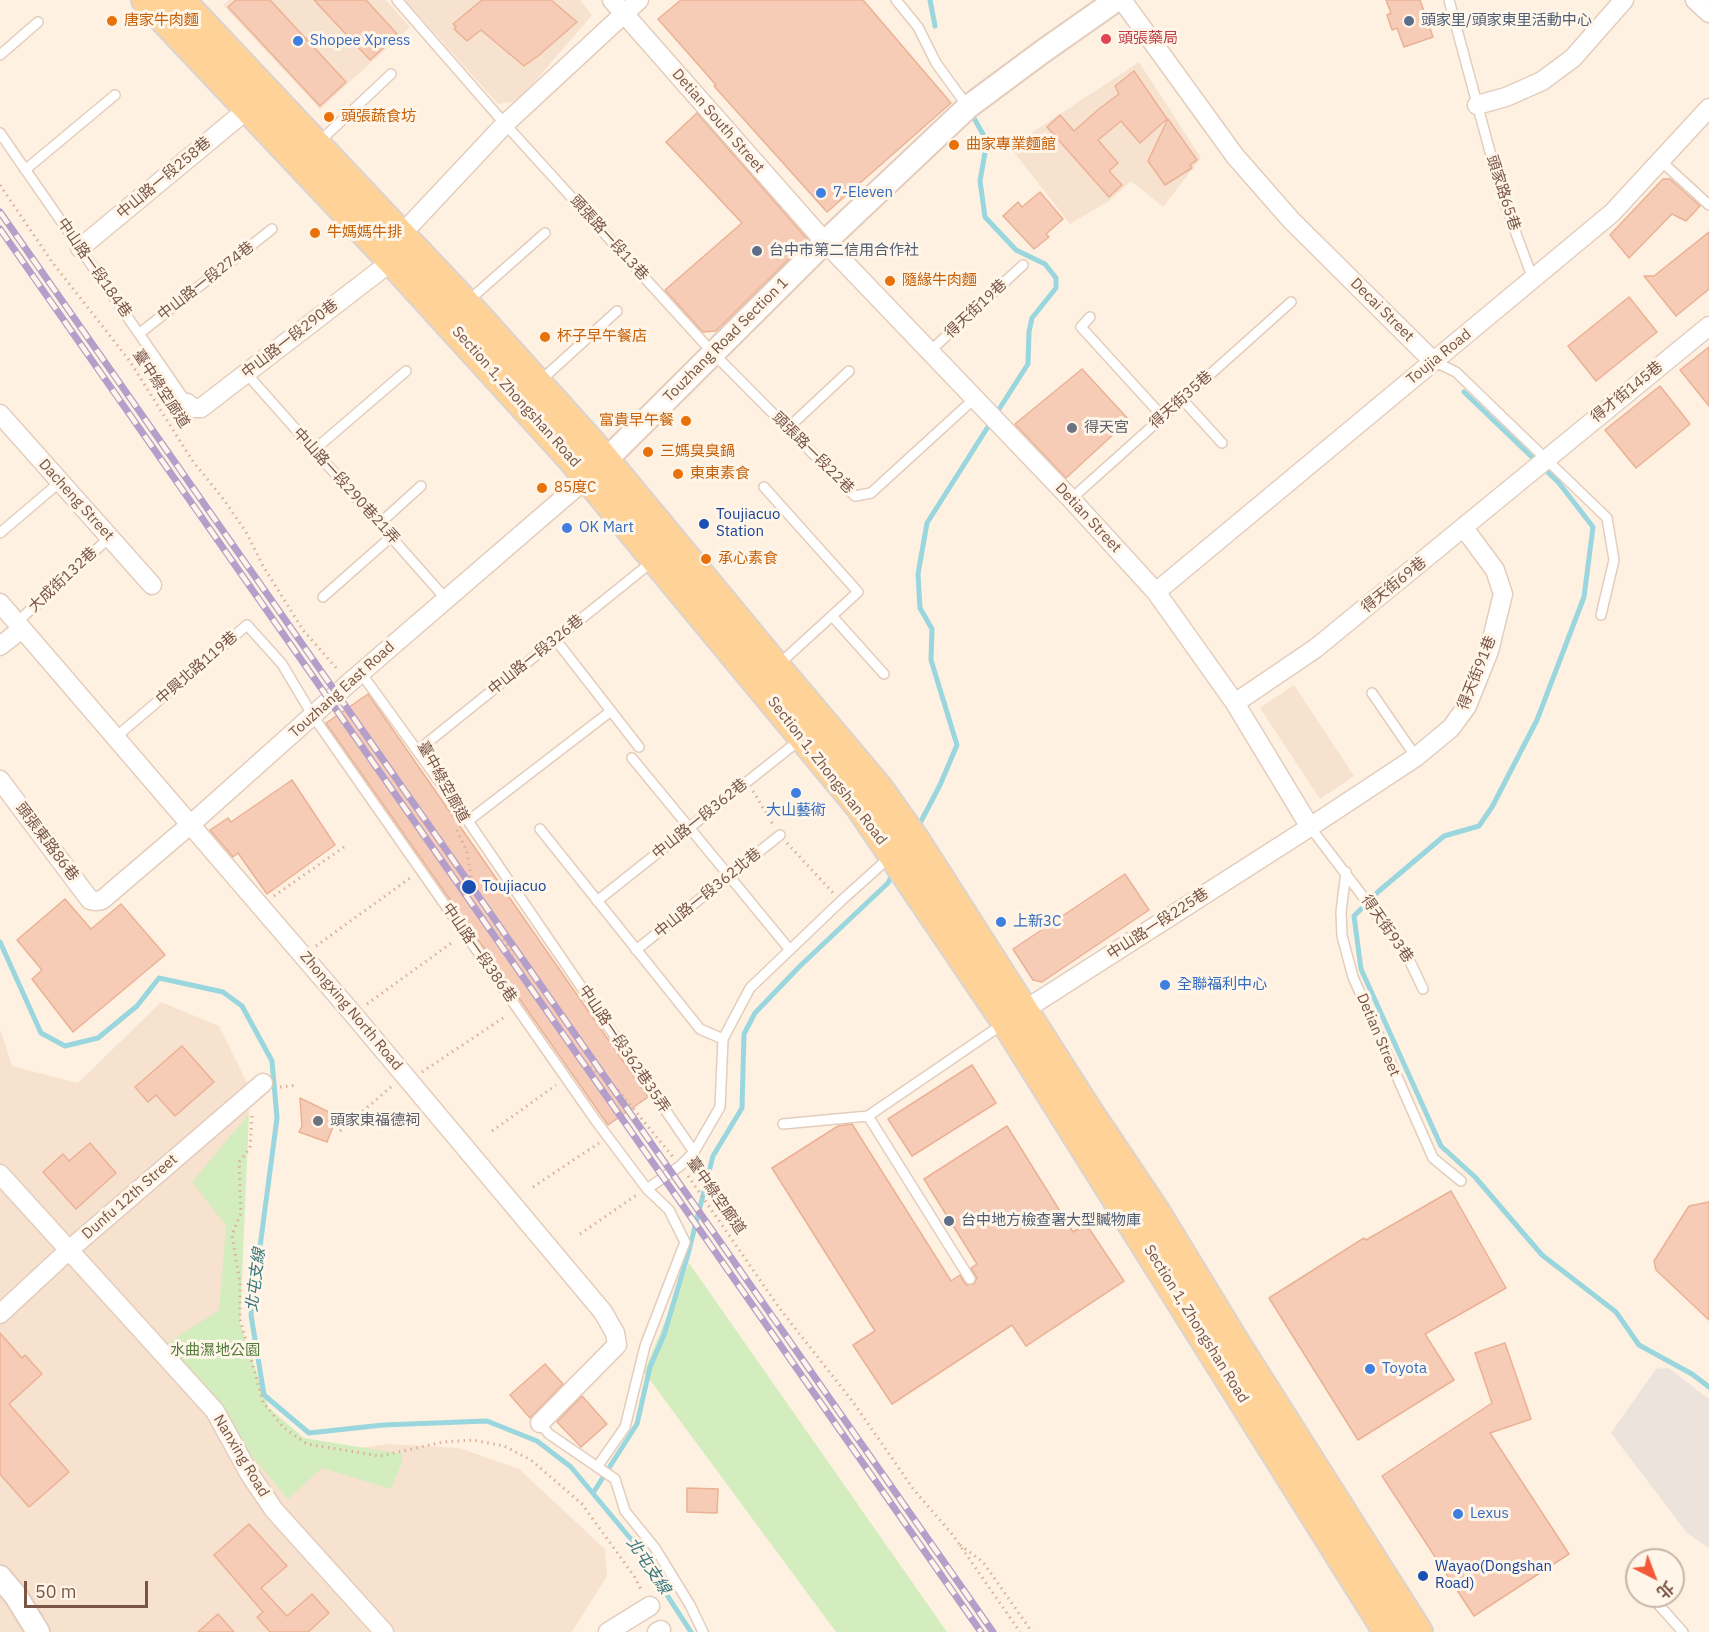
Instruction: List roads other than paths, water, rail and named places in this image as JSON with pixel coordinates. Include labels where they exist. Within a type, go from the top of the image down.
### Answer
[{"type":"main road","name":"Section 1, Zhongshan Road","points":[[146,0],[249,108],[396,248],[776,667],[878,788],[915,840],[1015,1016],[1388,1632]]},
{"type":"main road","name":"Section 1, Zhongshan Road","points":[[180,0],[316,146],[396,248],[465,303],[538,383],[597,469],[654,560],[859,806],[893,855],[1089,1113],[1156,1213],[1237,1346],[1418,1632]]},
{"type":"street","name":"中山路一段290巷","points":[[187,403],[193,408],[201,408],[246,374],[396,248],[505,124],[617,7],[639,0]]},
{"type":"street","name":"Touzhang Road Section 1","points":[[597,469],[712,352],[968,107],[1116,0]]},
{"type":"street","name":"Decai Street","points":[[1122,0],[1236,156],[1284,212],[1433,361]]},
{"type":"street","points":[[1477,105],[1506,97],[1542,81],[1574,58],[1624,0]]},
{"type":"street","points":[[1695,0],[1709,13]]},
{"type":"street","name":"Detian South Street","points":[[617,7],[825,242]]},
{"type":"street","name":"中山路一段258巷","points":[[80,248],[249,108]]},
{"type":"street","name":"Toujia Road","points":[[1156,592],[1612,213],[1709,108]]},
{"type":"street","name":"Detian Street","points":[[825,242],[1071,499],[1156,592],[1236,703],[1310,827]]},
{"type":"street","name":"得才街145巷","points":[[1546,459],[1709,326]]},
{"type":"street","name":"Dacheng Street","points":[[3,423],[60,482],[152,585]]},
{"type":"street","name":"得天街69巷","points":[[1236,703],[1316,648],[1546,459]]},
{"type":"street","name":"Touzhang East Road","points":[[95,901],[102,900],[191,824],[355,678],[597,469]]},
{"type":"street","name":"得天街91巷","points":[[1310,827],[1416,758],[1451,728],[1467,706],[1490,651],[1503,594],[1496,570],[1464,528]]},
{"type":"street","name":"Zhongxing North Road","points":[[0,603],[408,1078],[603,1311],[615,1333],[617,1345],[540,1423]]},
{"type":"street","points":[[0,646],[19,626]]},
{"type":"street","name":"頭張東路86巷","points":[[0,780],[90,900],[95,901]]},
{"type":"street","name":"中山路一段225巷","points":[[1015,1016],[1310,827]]},
{"type":"street","name":"Dunfu 12th Street","points":[[0,1314],[69,1250],[264,1088]]},
{"type":"street","name":"Nanxing Road","points":[[0,1174],[215,1411],[249,1473],[274,1510],[384,1632]]},
{"type":"street","points":[[0,1577],[16,1596],[38,1632]]},
{"type":"street","points":[[608,1632],[650,1606]]},
{"type":"lane","name":"頭張路一段13巷","points":[[397,0],[505,124],[712,352]]},
{"type":"lane","points":[[896,0],[918,27],[936,63],[968,107]]},
{"type":"lane","name":"頭家路65巷","points":[[1449,0],[1502,196],[1534,279]]},
{"type":"lane","points":[[0,55],[38,22]]},
{"type":"lane","points":[[316,146],[392,74]]},
{"type":"lane","points":[[25,170],[115,95]]},
{"type":"lane","name":"中山路一段184巷","points":[[0,133],[187,403]]},
{"type":"lane","points":[[1661,161],[1709,205]]},
{"type":"lane","name":"中山路一段274巷","points":[[140,333],[272,229]]},
{"type":"lane","points":[[465,303],[545,233]]},
{"type":"lane","name":"得天街19巷","points":[[929,352],[1023,265]]},
{"type":"lane","name":"得天街35巷","points":[[1071,499],[1291,302]]},
{"type":"lane","points":[[538,383],[617,311]]},
{"type":"lane","points":[[1090,316],[1081,327],[1163,417]]},
{"type":"lane","name":"頭張路一段22巷","points":[[712,352],[855,496],[872,493],[974,399]]},
{"type":"lane","name":"Decai Street","points":[[1433,361],[1456,372],[1607,518],[1614,560],[1601,615]]},
{"type":"lane","points":[[314,450],[406,371]]},
{"type":"lane","points":[[788,428],[849,371]]},
{"type":"lane","name":"中山路一段290巷21弄","points":[[246,374],[446,599]]},
{"type":"lane","points":[[1182,399],[1222,443]]},
{"type":"lane","points":[[0,533],[60,482]]},
{"type":"lane","points":[[379,524],[421,486]]},
{"type":"lane","points":[[764,487],[858,592],[776,667]]},
{"type":"lane","name":"大成街132巷","points":[[19,626],[110,537]]},
{"type":"lane","points":[[323,597],[391,537]]},
{"type":"lane","name":"中山路一段326巷","points":[[417,751],[654,560]]},
{"type":"lane","points":[[832,616],[884,674]]},
{"type":"lane","name":"中興北路119巷","points":[[116,737],[247,625],[282,664],[313,716]]},
{"type":"lane","points":[[555,639],[639,747]]},
{"type":"lane","name":"中山路一段362巷35弄","points":[[355,678],[417,751],[468,821],[694,1152]]},
{"type":"lane","points":[[1372,693],[1416,758]]},
{"type":"lane","points":[[468,821],[611,711]]},
{"type":"lane","name":"中山路一段386巷","points":[[313,716],[566,1078],[647,1189],[669,1210],[685,1242],[645,1346],[625,1427],[597,1467]]},
{"type":"lane","name":"中山路一段362巷","points":[[597,902],[803,737]]},
{"type":"lane","points":[[632,758],[790,950]]},
{"type":"lane","name":"得天街93巷","points":[[1310,827],[1406,953],[1423,989]]},
{"type":"lane","points":[[540,829],[700,1029],[723,1039]]},
{"type":"lane","name":"中山路一段362北巷","points":[[636,950],[780,835]]},
{"type":"lane","points":[[647,1189],[680,1166],[694,1152],[720,1107],[723,1039],[750,988],[893,855]]},
{"type":"lane","name":"Detian Street","points":[[1346,872],[1341,912],[1342,936],[1353,977],[1433,1158],[1461,1181]]},
{"type":"lane","points":[[783,1124],[868,1116],[1015,1016]]},
{"type":"lane","points":[[868,1116],[970,1279]]},
{"type":"lane","points":[[540,1423],[549,1434],[615,1479],[625,1511],[655,1548],[690,1605],[703,1632]]},
{"type":"lane","points":[[1661,1608],[1683,1632]]},
{"type":"waterway","points":[[930,0],[935,26]]},
{"type":"waterway","points":[[971,113],[987,141],[980,181],[985,217],[1016,250],[1045,264],[1056,278],[1056,288],[1032,318],[1028,364],[996,414]]},
{"type":"waterway","points":[[1464,392],[1559,483],[1593,527],[1584,597],[1537,720],[1492,807],[1479,826],[1444,836],[1379,891],[1354,916],[1361,969],[1441,1146],[1475,1177],[1542,1255],[1616,1312],[1639,1345],[1692,1374],[1709,1387]]},
{"type":"waterway","points":[[918,827],[940,785],[957,745],[931,660],[932,629],[920,608],[918,574],[927,523],[991,422]]},
{"type":"waterway","points":[[593,1493],[637,1424],[650,1367],[664,1335],[713,1156],[742,1108],[744,1034],[755,1013],[800,966],[888,883],[893,872]]},
{"type":"waterway","name":"北屯支線","points":[[0,942],[41,1033],[65,1046],[98,1038],[137,1006],[159,978],[223,992],[242,1006],[272,1061],[277,1118],[251,1315],[264,1395],[309,1433],[383,1425],[487,1421],[537,1441],[571,1467],[630,1538],[691,1632]]},
{"type":"railway","points":[[0,212],[993,1632]]},
{"type":"railway","points":[[0,229],[981,1632]]},
{"type":"place","name":"唐家牛肉麵","points":[[112,21]]},
{"type":"place","name":"頭家里/頭家東里活動中心","points":[[1409,21]]},
{"type":"place","name":"頭張藥局","points":[[1106,39]]},
{"type":"place","name":"Shopee Xpress","points":[[298,41]]},
{"type":"place","name":"頭張蔬食坊","points":[[329,117]]},
{"type":"place","name":"曲家專業麵館","points":[[954,145]]},
{"type":"place","name":"7-Eleven","points":[[821,193]]},
{"type":"place","name":"牛媽媽牛排","points":[[315,233]]},
{"type":"place","name":"台中市第二信用合作社","points":[[757,251]]},
{"type":"place","name":"隨緣牛肉麵","points":[[890,281]]},
{"type":"place","name":"杯子早午餐店","points":[[545,337]]},
{"type":"place","name":"富貴早午餐","points":[[686,421]]},
{"type":"place","name":"得天宮","points":[[1072,428]]},
{"type":"place","name":"三媽臭臭鍋","points":[[648,452]]},
{"type":"place","name":"東東素食","points":[[678,474]]},
{"type":"place","name":"85度C","points":[[542,488]]},
{"type":"place","name":"Toujiacuo Station","points":[[704,524]]},
{"type":"place","name":"OK Mart","points":[[567,528]]},
{"type":"place","name":"承心素食","points":[[706,559]]},
{"type":"place","name":"大山藝術","points":[[796,793]]},
{"type":"place","name":"Toujiacuo","points":[[469,887]]},
{"type":"place","name":"上新3C","points":[[1001,922]]},
{"type":"place","name":"全聯福利中心","points":[[1165,985]]},
{"type":"place","name":"頭家東福德祠","points":[[318,1121]]},
{"type":"place","name":"台中地方檢查署大型贓物庫","points":[[949,1221]]},
{"type":"place","name":"Toyota","points":[[1370,1369]]},
{"type":"place","name":"Lexus","points":[[1458,1514]]},
{"type":"place","name":"Wayao(Dongshan Road)","points":[[1423,1576]]},
{"type":"park label","name":"水曲濕地公園","points":[[215,1351]]}]
